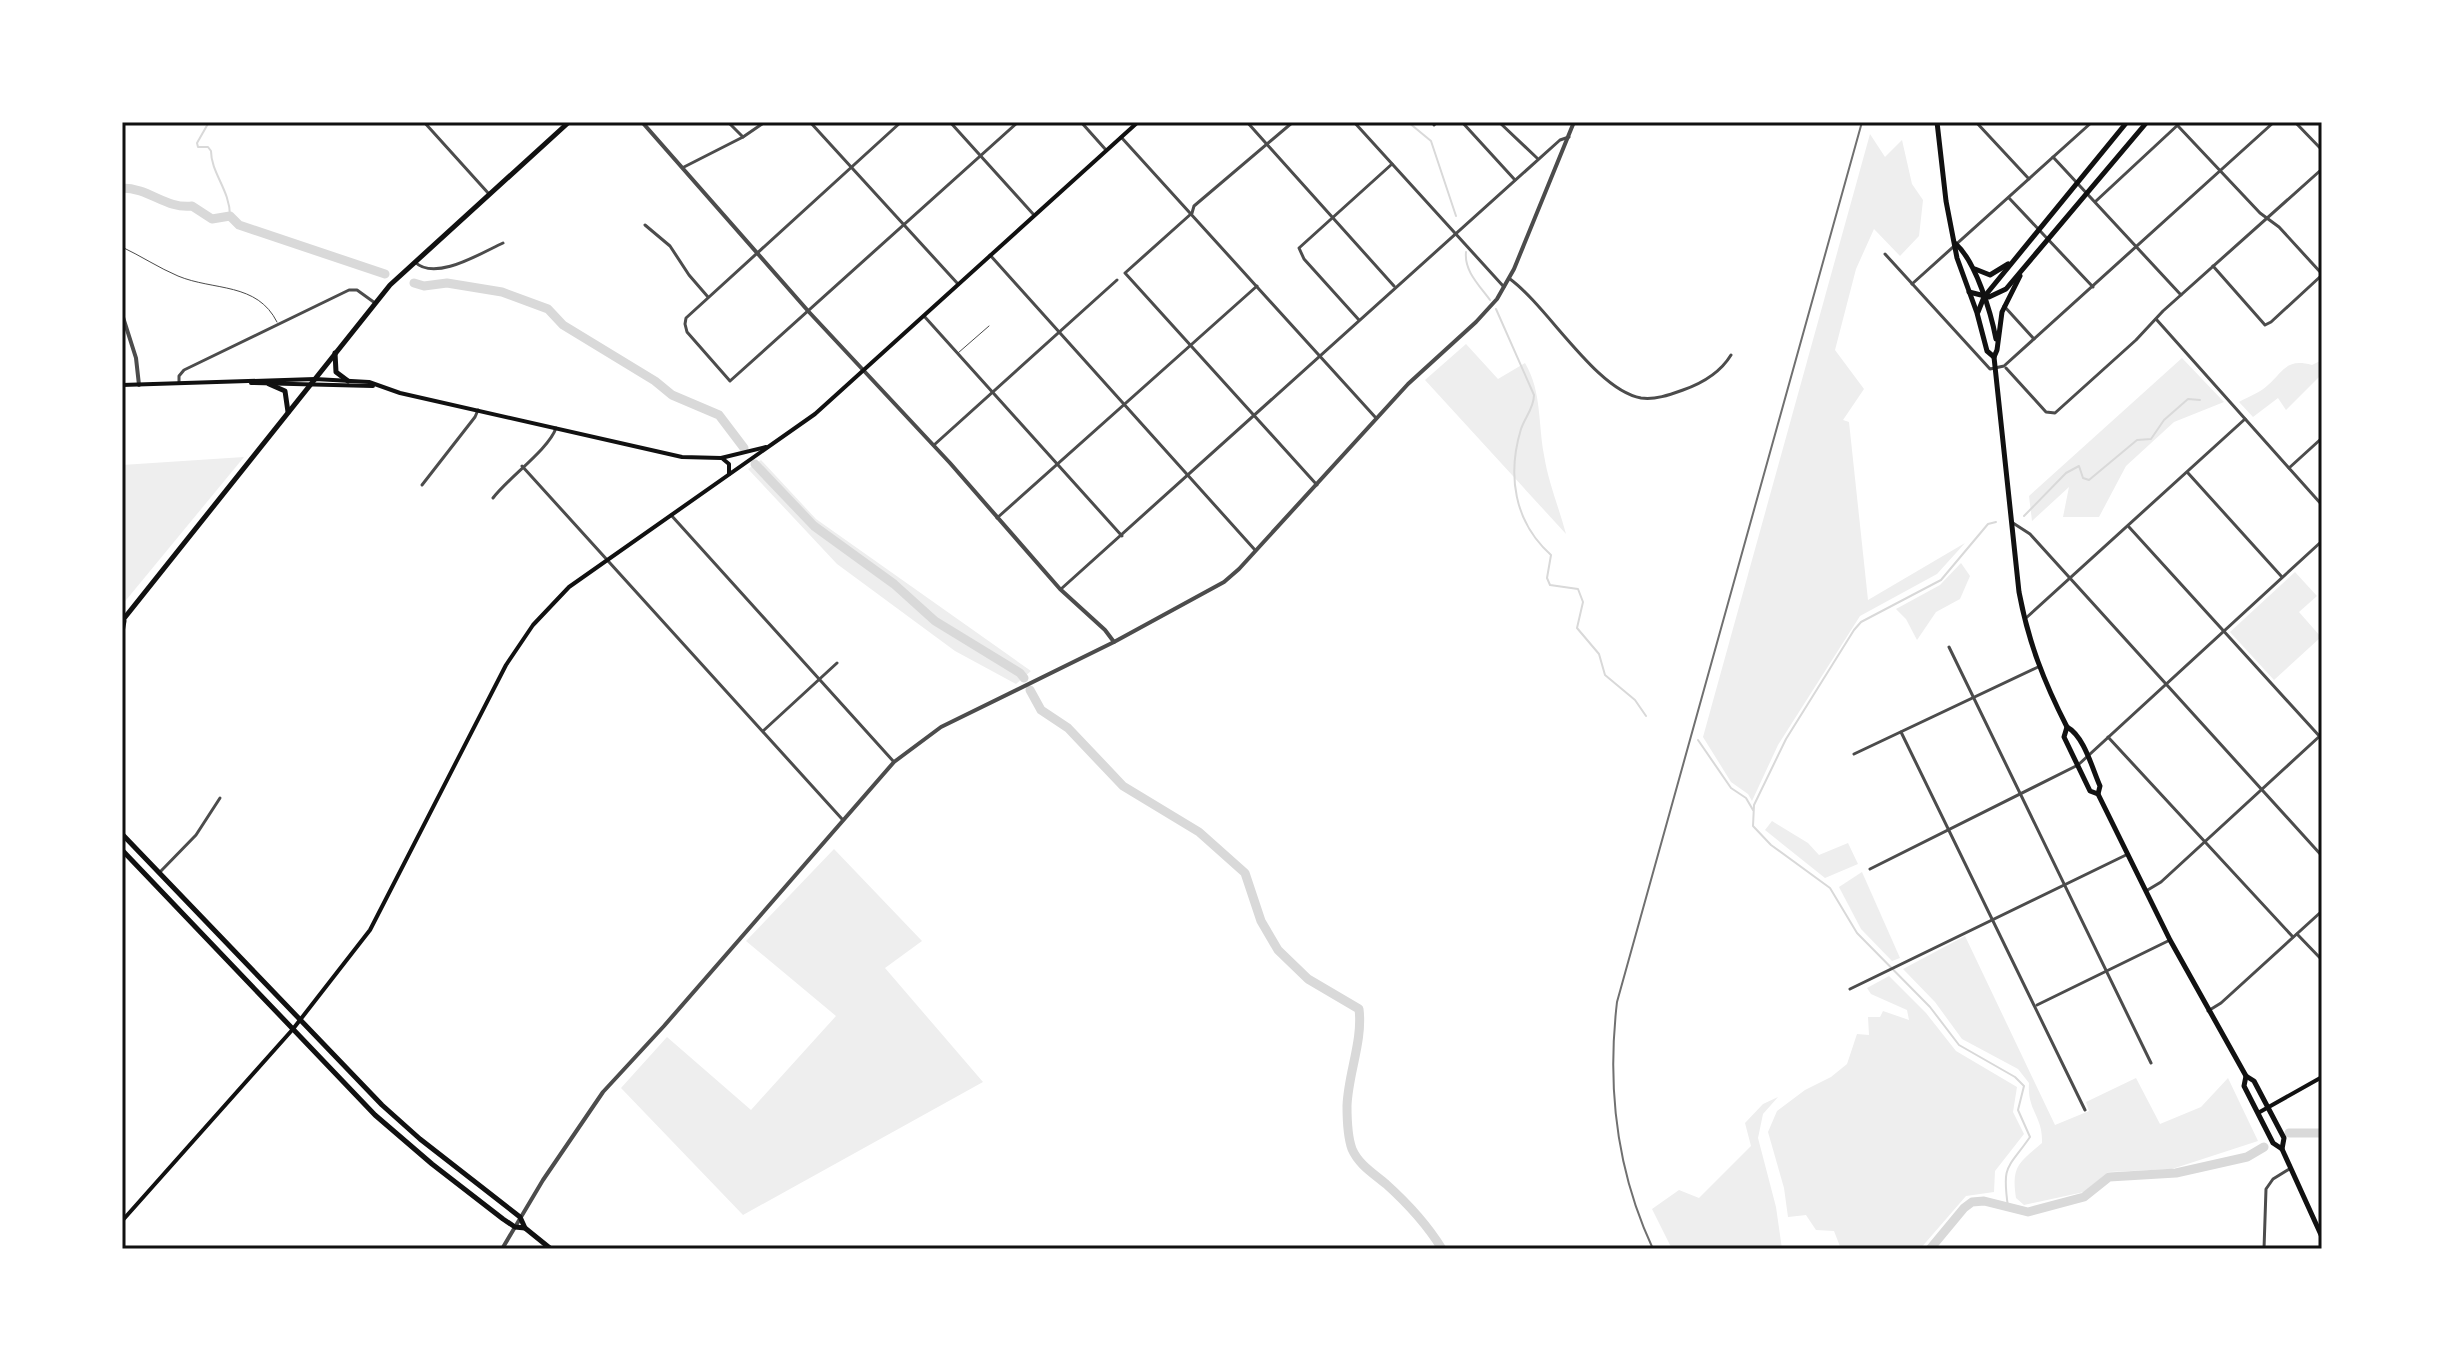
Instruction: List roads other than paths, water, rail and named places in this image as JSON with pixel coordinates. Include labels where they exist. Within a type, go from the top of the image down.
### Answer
[{"type":"main road","points":[[122,632],[123,620],[375,303],[415,261],[569,122]]},
{"type":"main road","points":[[122,1221],[300,1021],[362,942],[379,916],[519,645],[550,605],[607,558],[815,414],[1137,122]]},
{"type":"main road","points":[[1937,122],[1957,258],[1987,351],[1994,357]]},
{"type":"main road","points":[[1977,313],[1984,297],[2127,122]]},
{"type":"main road","points":[[1969,292],[1984,297],[2000,294],[2020,276],[2147,122]]},
{"type":"main road","points":[[1956,244],[1965,252],[1984,297],[1997,344]]},
{"type":"main road","points":[[1969,261],[1979,272],[1990,275],[2015,259]]},
{"type":"main road","points":[[2020,276],[2004,306],[1994,357],[2024,620],[2038,667],[2067,727],[2075,731],[2100,786],[2098,794],[2207,1011],[2246,1076],[2254,1081],[2284,1138],[2282,1149]]},
{"type":"main road","points":[[335,353],[336,372],[348,381]]},
{"type":"main road","points":[[122,385],[315,379],[369,382],[374,386]]},
{"type":"main road","points":[[248,382],[374,386],[669,455],[721,458],[772,445]]},
{"type":"main road","points":[[269,384],[282,388],[286,393],[288,413]]},
{"type":"main road","points":[[721,458],[729,464],[729,474]]},
{"type":"main road","points":[[2067,727],[2064,737],[2090,791],[2098,794]]},
{"type":"main road","points":[[122,834],[395,1117],[520,1217],[525,1228],[551,1249]]},
{"type":"main road","points":[[122,850],[385,1124],[515,1227],[525,1228]]},
{"type":"main road","points":[[2246,1076],[2244,1086],[2273,1143],[2282,1149],[2322,1237]]},
{"type":"main road","points":[[2258,1114],[2322,1077]]},
{"type":"street","points":[[424,122],[489,194]]},
{"type":"street","points":[[642,122],[755,252],[934,445],[1060,589],[1114,642]]},
{"type":"street","points":[[728,122],[743,137]]},
{"type":"street","points":[[684,167],[743,137],[765,122]]},
{"type":"street","points":[[810,122],[958,284]]},
{"type":"street","points":[[901,122],[755,252],[685,320],[692,340],[730,381],[1018,122]]},
{"type":"street","points":[[950,122],[1034,215]]},
{"type":"street","points":[[1081,122],[1106,150]]},
{"type":"street","points":[[1247,122],[1395,287]]},
{"type":"street","points":[[1293,122],[1194,206],[1192,213],[1125,273],[1317,485]]},
{"type":"street","points":[[1354,122],[1504,287]]},
{"type":"street","points":[[1462,122],[1515,180]]},
{"type":"street","points":[[1499,122],[1538,159]]},
{"type":"street","points":[[502,1249],[603,1092],[894,762],[941,727],[1114,642],[1224,582],[1416,376],[1486,312],[1510,279],[1574,122]]},
{"type":"street","points":[[1976,122],[2029,179]]},
{"type":"street","points":[[2081,122],[2086,128]]},
{"type":"street","points":[[1912,284],[2092,122]]},
{"type":"street","points":[[1885,254],[1990,369],[2004,366],[2274,122]]},
{"type":"street","points":[[2295,122],[2322,150]]},
{"type":"street","points":[[2095,202],[2179,124],[2260,213],[2322,274],[2265,325],[2213,266]]},
{"type":"street","points":[[1121,137],[1376,418]]},
{"type":"street","points":[[1060,589],[1254,418],[1538,159],[1560,140],[1569,137]]},
{"type":"street","points":[[2053,157],[2181,295]]},
{"type":"street","points":[[1359,320],[1304,259],[1299,248],[1392,164]]},
{"type":"street","points":[[2004,366],[2051,414],[2322,169]]},
{"type":"street","points":[[2009,198],[2093,287]]},
{"type":"street","points":[[645,225],[670,246],[708,297]]},
{"type":"street","points":[[415,261],[422,268],[439,270],[503,243]]},
{"type":"street","points":[[990,255],[1256,551]]},
{"type":"street","points":[[1510,279],[1524,290],[1594,367],[1634,396],[1655,398],[1693,386],[1718,372],[1731,355]]},
{"type":"street","points":[[934,445],[1117,280]]},
{"type":"street","points":[[997,519],[1257,286]]},
{"type":"street","points":[[179,384],[179,376],[184,370],[352,290],[361,292],[375,303]]},
{"type":"street","points":[[2004,306],[2034,339]]},
{"type":"street","points":[[122,314],[136,358],[139,385]]},
{"type":"street","points":[[924,316],[1122,536]]},
{"type":"street","points":[[2156,319],[2322,505]]},
{"type":"street","points":[[422,485],[478,410]]},
{"type":"street","points":[[2024,620],[2245,419]]},
{"type":"street","points":[[493,498],[550,441],[556,428]]},
{"type":"street","points":[[2289,468],[2322,438]]},
{"type":"street","points":[[522,466],[842,819]]},
{"type":"street","points":[[2188,473],[2283,577]]},
{"type":"street","points":[[671,515],[894,762]]},
{"type":"street","points":[[2013,523],[2030,534],[2322,856]]},
{"type":"street","points":[[2129,527],[2321,737],[2161,882],[2146,891]]},
{"type":"street","points":[[1870,869],[2078,765],[2322,541]]},
{"type":"street","points":[[1949,647],[2151,1063]]},
{"type":"street","points":[[762,731],[837,663]]},
{"type":"street","points":[[1854,754],[2038,667]]},
{"type":"street","points":[[1901,732],[2085,1110]]},
{"type":"street","points":[[2108,737],[2295,936],[2322,960]]},
{"type":"street","points":[[160,872],[196,835],[220,798]]},
{"type":"street","points":[[1850,989],[2128,854]]},
{"type":"street","points":[[2207,1011],[2221,1003],[2322,911]]},
{"type":"street","points":[[2035,1006],[2170,940]]},
{"type":"street","points":[[2264,1249],[2267,1186],[2291,1168]]},
{"type":"lane","points":[[122,247],[188,280],[235,289],[253,296],[270,309],[278,324]]},
{"type":"lane","points":[[958,353],[989,326]]},
{"type":"waterway","points":[[209,122],[197,143],[198,147],[208,147],[211,151],[230,216]]},
{"type":"waterway","points":[[1408,122],[1431,141],[1456,216]]},
{"type":"waterway","points":[[122,188],[141,191],[174,204],[192,206],[212,219],[230,216],[239,225],[385,274]]},
{"type":"waterway","points":[[1466,252],[1470,272],[1490,300]]},
{"type":"waterway","points":[[414,283],[424,286],[447,283],[502,292],[548,309],[563,325],[655,381],[672,395],[719,415],[744,448]]},
{"type":"waterway","points":[[1496,309],[1534,395],[1521,429],[1515,463],[1517,497],[1522,513],[1529,528],[1551,555],[1547,578],[1550,585],[1578,589],[1583,602],[1577,628],[1599,654],[1605,675],[1635,700],[1646,716]]},
{"type":"waterway","points":[[2024,516],[2066,473],[2079,466],[2083,478],[2089,480],[2137,440],[2151,439],[2164,420],[2188,399],[2200,400]]},
{"type":"waterway","points":[[755,464],[814,526],[894,584],[935,621],[1024,678]]},
{"type":"waterway","points":[[1996,522],[1988,524],[1941,580],[1861,622],[1854,630],[1786,739],[1754,805],[1753,826],[1771,845],[1830,888],[1857,933],[1930,1007],[1959,1045],[2015,1077],[2024,1086],[2018,1110],[2030,1137],[2008,1168],[2008,1207]]},
{"type":"waterway","points":[[1030,690],[1041,710],[1068,728],[1123,786],[1199,832],[1245,873],[1261,921],[1278,950],[1308,979],[1359,1009],[1359,1033],[1347,1106],[1352,1149],[1362,1164],[1416,1215],[1442,1249]]},
{"type":"waterway","points":[[1698,740],[1731,788],[1746,798],[1753,810]]},
{"type":"waterway","points":[[2289,1133],[2322,1133]]},
{"type":"waterway","points":[[1930,1249],[1972,1202],[1984,1201],[2028,1212],[2084,1197],[2109,1177],[2176,1173],[2247,1157],[2264,1147]]},
{"type":"railway","points":[[1653,1249],[1630,1189],[1617,1128],[1613,1065],[1617,1002],[1862,122]]}]
